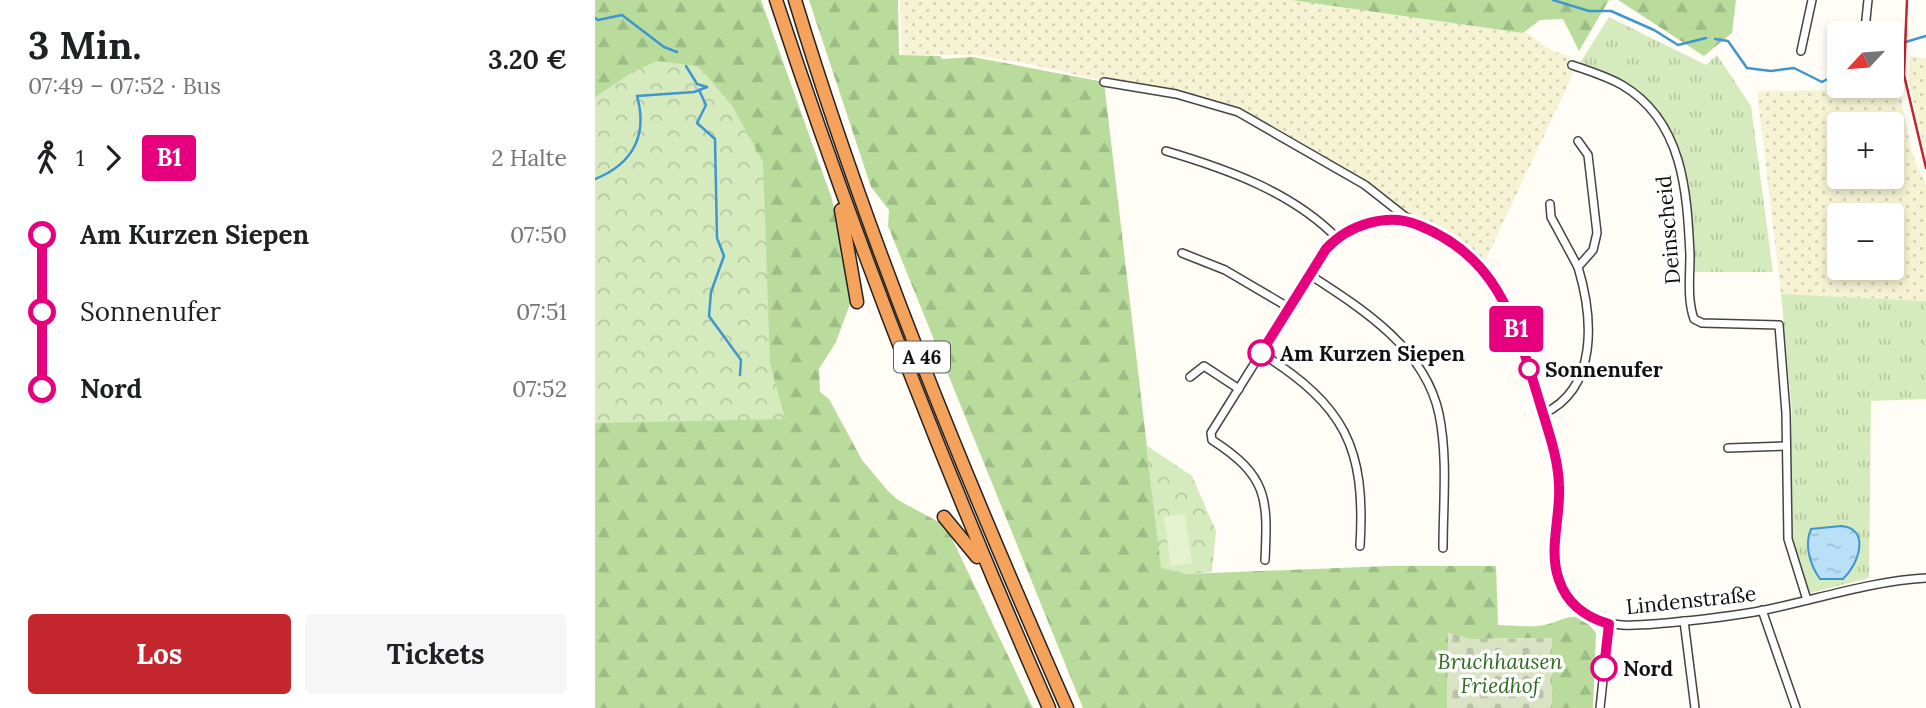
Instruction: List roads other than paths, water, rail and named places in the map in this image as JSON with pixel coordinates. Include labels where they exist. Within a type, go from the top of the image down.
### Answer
[{"type":"highway","name":"A 46","points":[[776,0],[835,176],[963,510],[1049,708]]},
{"type":"highway","name":"A 46","points":[[795,0],[869,218],[950,431],[979,506],[1067,708]]},
{"type":"highway","points":[[835,176],[857,302]]},
{"type":"highway","points":[[944,517],[975,551],[1001,611],[1014,629]]},
{"type":"street","points":[[1801,51],[1812,0]]},
{"type":"street","points":[[1866,21],[1868,0]]},
{"type":"street","name":"Deinscheid","points":[[1572,65],[1631,90],[1651,107],[1665,127],[1684,181],[1694,319],[1702,323],[1779,325],[1786,446]]},
{"type":"street","points":[[1104,82],[1176,94],[1238,112],[1365,185],[1413,223]]},
{"type":"street","points":[[1578,141],[1588,156],[1597,233],[1593,250],[1578,267]]},
{"type":"street","points":[[1166,151],[1259,185],[1310,212],[1337,238]]},
{"type":"street","points":[[1543,414],[1566,399],[1585,367],[1588,328],[1578,267],[1551,217],[1550,204]]},
{"type":"street","points":[[1265,560],[1267,510],[1260,488],[1245,464],[1211,435],[1326,249],[1337,238],[1374,222],[1413,223]]},
{"type":"street","name":"Lindenstraße","points":[[1413,223],[1444,238],[1477,264],[1504,298],[1543,414],[1559,483],[1555,559],[1558,577],[1577,609],[1609,624],[1684,621],[1762,610],[1896,581],[1926,579]]},
{"type":"street","points":[[1182,253],[1232,274],[1288,307]]},
{"type":"street","points":[[1310,275],[1384,328],[1411,357],[1432,391],[1443,441],[1443,548]]},
{"type":"street","points":[[1261,353],[1298,377],[1320,396],[1347,436],[1360,480],[1360,546]]},
{"type":"street","points":[[1190,377],[1204,366],[1237,392]]},
{"type":"street","points":[[1728,448],[1786,446],[1788,539],[1807,600]]},
{"type":"street","points":[[1762,610],[1796,708]]},
{"type":"street","points":[[1684,621],[1695,708]]},
{"type":"street","points":[[1600,708],[1609,624]]},
{"type":"water","points":[[1841,526],[1850,528],[1859,540],[1854,565],[1843,579],[1820,579],[1809,555],[1811,529]]},
{"type":"waterway","points":[[1553,0],[1589,11],[1611,11],[1654,30],[1678,45],[1706,38]]},
{"type":"waterway","points":[[595,18],[598,20],[622,15],[664,47],[677,52]]},
{"type":"waterway","points":[[1904,42],[1926,36]]},
{"type":"waterway","points":[[1715,39],[1728,41],[1747,68],[1771,71],[1794,68],[1822,82],[1827,79]]},
{"type":"waterway","points":[[686,66],[697,84],[707,87]]},
{"type":"waterway","points":[[595,179],[619,165],[634,146],[640,123],[637,96],[694,92],[707,87]]},
{"type":"waterway","points":[[699,90],[706,105],[697,123],[715,139],[717,238],[724,256],[711,292],[709,316],[741,360],[740,375]]},
{"type":"railway","points":[[1907,0],[1904,75],[1926,168]]},
{"type":"place","name":"Am Kurzen Siepen","points":[[1261,353]]},
{"type":"place","name":"Sonnenufer","points":[[1529,369]]},
{"type":"place","name":"Nord","points":[[1604,668]]},
{"type":"park label","name":"Bruchhausen Friedhof","points":[[1500,673]]}]
